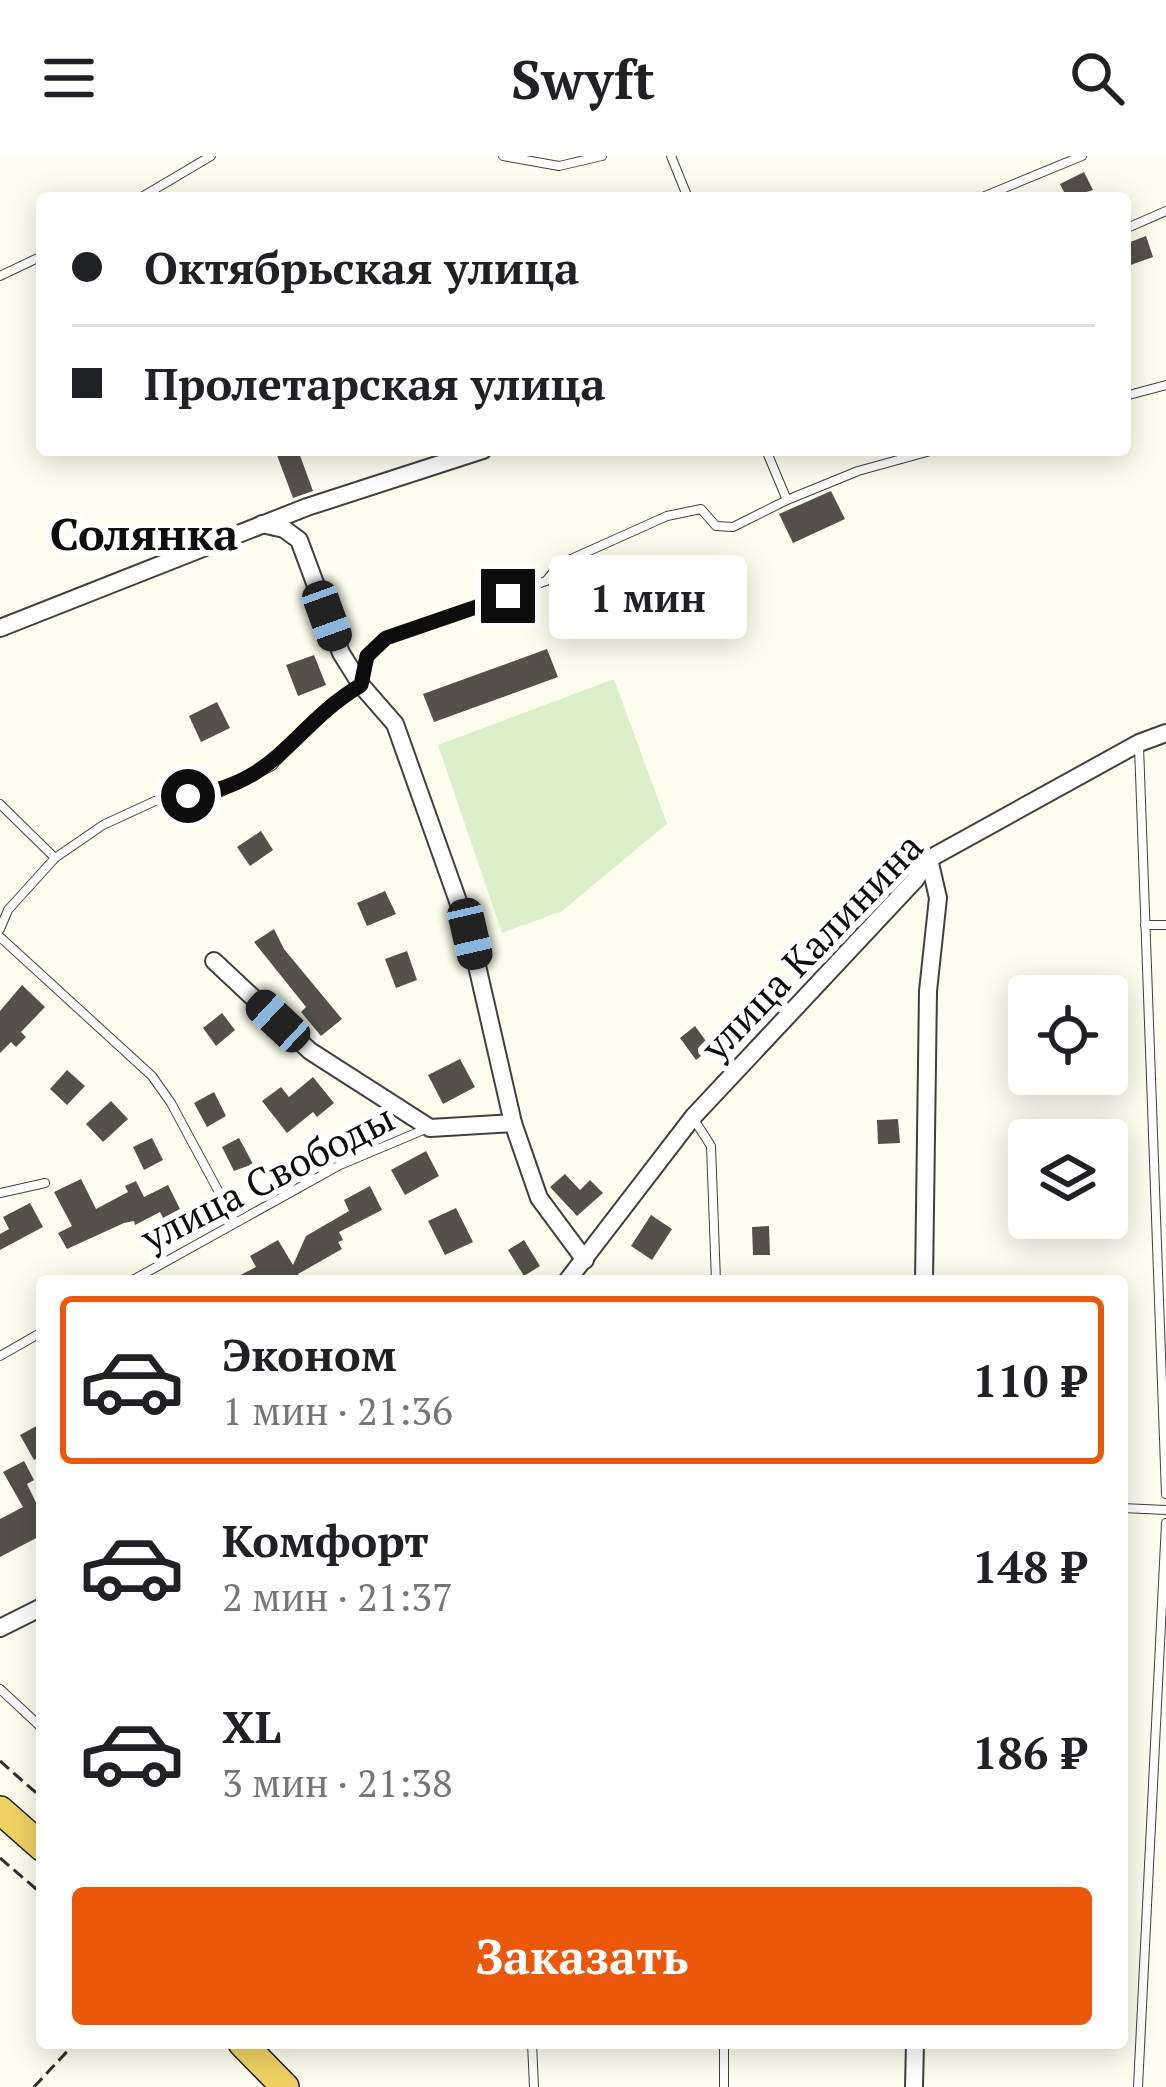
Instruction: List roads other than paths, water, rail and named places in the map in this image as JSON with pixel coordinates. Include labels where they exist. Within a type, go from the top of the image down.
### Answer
[{"type":"highway","points":[[0,1810],[36,1841]]},
{"type":"highway","points":[[248,2049],[285,2087]]},
{"type":"street","points":[[0,628],[262,524],[465,456]]},
{"type":"street","points":[[262,524],[284,529],[299,540],[340,653],[395,724],[470,934],[513,1123],[539,1198],[585,1260]]},
{"type":"street","name":"улица Калинина","points":[[572,1275],[693,1117],[915,880],[929,859],[1139,743],[1166,733]]},
{"type":"street","points":[[924,1275],[928,991],[938,898],[929,859]]},
{"type":"street","points":[[214,961],[310,1051],[430,1128],[513,1123]]},
{"type":"street","points":[[0,1628],[36,1610]]},
{"type":"street","points":[[914,2049],[914,2087]]},
{"type":"lane","points":[[150,192],[212,156]]},
{"type":"lane","points":[[503,156],[559,166],[602,156]]},
{"type":"lane","points":[[671,156],[686,192]]},
{"type":"lane","points":[[995,192],[1082,156]]},
{"type":"lane","points":[[1131,226],[1166,211]]},
{"type":"lane","points":[[0,275],[36,259]]},
{"type":"lane","points":[[1131,394],[1166,385]]},
{"type":"lane","points":[[769,456],[787,500]]},
{"type":"lane","points":[[235,1222],[152,1076],[0,933],[8,910],[55,858],[103,825],[155,801],[221,792],[272,766],[332,702],[361,685],[367,656],[386,638],[546,581],[560,564],[667,516],[701,509],[716,526],[734,527],[858,471],[912,456]]},
{"type":"lane","points":[[1139,743],[1166,1494]]},
{"type":"lane","points":[[0,804],[55,858]]},
{"type":"lane","points":[[1144,925],[1166,925]]},
{"type":"lane","points":[[1150,1100],[1166,1099]]},
{"type":"lane","points":[[693,1117],[712,1146],[716,1275]]},
{"type":"lane","name":"улица Свободы","points":[[142,1275],[340,1165],[430,1128]]},
{"type":"lane","points":[[0,1193],[45,1183]]},
{"type":"lane","points":[[0,1356],[36,1335]]},
{"type":"lane","points":[[1128,1508],[1166,1510]]},
{"type":"lane","points":[[1138,2087],[1166,1523]]},
{"type":"lane","points":[[0,1689],[36,1722]]},
{"type":"lane","points":[[532,2049],[534,2087]]},
{"type":"lane","points":[[724,2049],[724,2087]]},
{"type":"district","name":"Солянка","points":[[144,533]]}]
